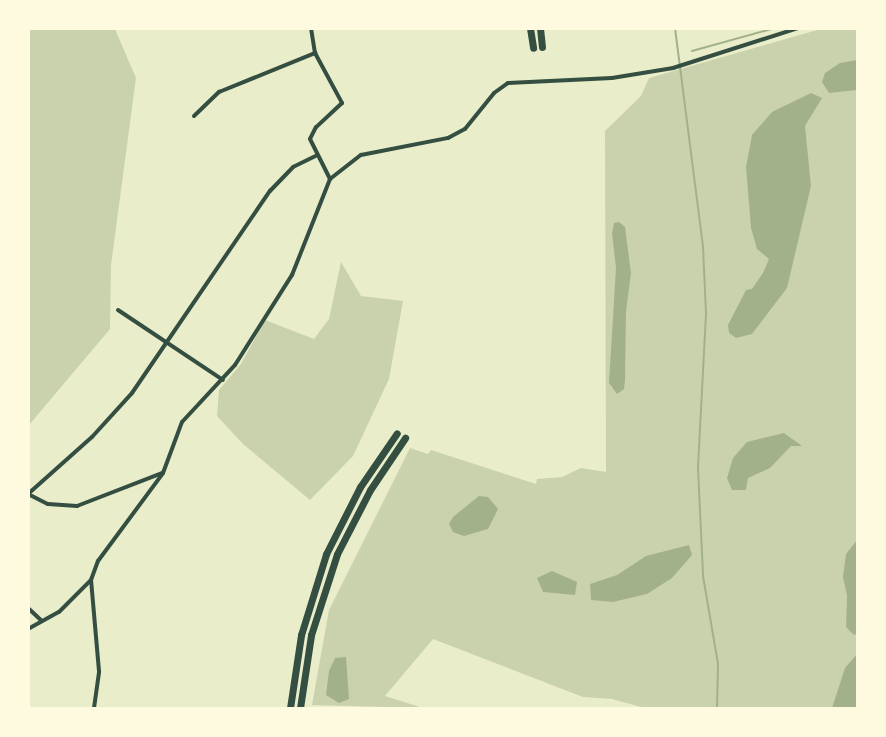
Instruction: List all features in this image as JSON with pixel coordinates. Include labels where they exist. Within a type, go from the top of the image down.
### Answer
[{"type":"highway","points":[[530,28],[533,48]]},
{"type":"highway","points":[[540,28],[542,46]]},
{"type":"highway","points":[[290,708],[302,635],[326,554],[360,487],[397,433]]},
{"type":"highway","points":[[300,708],[311,635],[337,554],[370,490],[405,438]]},
{"type":"street","points":[[311,28],[315,53],[342,103],[316,127],[310,139],[316,156],[330,179]]},
{"type":"street","points":[[28,629],[59,612],[92,580],[102,554],[163,473],[182,422],[223,380],[292,275],[330,179],[361,154],[448,138],[465,129],[494,93],[508,84],[612,78],[673,68],[798,28]]},
{"type":"street","points":[[194,116],[219,92],[315,53]]},
{"type":"street","points":[[163,473],[77,506],[48,504],[28,494],[122,405],[270,191],[293,167],[316,156]]},
{"type":"street","points":[[118,310],[223,380]]},
{"type":"street","points":[[92,580],[99,671],[94,708]]},
{"type":"street","points":[[28,608],[42,621]]},
{"type":"shaded area","points":[[29,28],[115,29],[136,78],[111,265],[110,329],[29,425]]},
{"type":"shaded area","points":[[821,29],[857,29],[857,708],[641,707],[612,699],[583,697],[433,639],[385,696],[423,708],[312,705],[329,610],[410,448],[428,454],[431,450],[536,484],[537,479],[562,477],[581,468],[606,472],[605,131],[641,96],[649,78]]},
{"type":"shaded area","points":[[857,60],[857,90],[829,93],[822,82],[825,73],[840,63]]},
{"type":"shaded area","points":[[811,93],[822,98],[805,126],[811,186],[787,288],[752,334],[736,338],[729,333],[728,325],[746,290],[752,289],[769,259],[757,249],[751,228],[746,167],[752,135],[772,112]]},
{"type":"shaded area","points":[[619,222],[625,227],[631,273],[626,312],[625,381],[624,389],[617,394],[609,383],[616,268],[612,233],[614,223]]},
{"type":"shaded area","points":[[341,262],[361,296],[403,301],[389,379],[353,456],[310,500],[243,444],[217,416],[219,390],[241,364],[265,320],[314,339],[329,319]]},
{"type":"shaded area","points":[[784,433],[802,446],[791,446],[770,468],[748,478],[746,490],[732,490],[727,478],[733,458],[747,442]]},
{"type":"shaded area","points":[[479,496],[488,497],[498,509],[488,529],[464,536],[453,532],[449,524],[453,517]]},
{"type":"shaded area","points":[[857,540],[858,633],[854,635],[846,627],[847,596],[843,577],[846,554]]},
{"type":"shaded area","points":[[689,545],[692,555],[672,578],[647,594],[613,602],[591,600],[590,584],[617,575],[646,556]]},
{"type":"shaded area","points":[[552,571],[577,582],[575,595],[543,592],[537,578]]},
{"type":"shaded area","points":[[857,654],[857,708],[832,708],[845,668]]},
{"type":"shaded area","points":[[346,657],[349,699],[339,703],[326,695],[329,671],[335,658]]},
{"type":"waterway","points":[[675,28],[703,247],[706,314],[698,468],[703,576],[718,664],[717,708]]},
{"type":"waterway","points":[[692,51],[775,28]]}]
